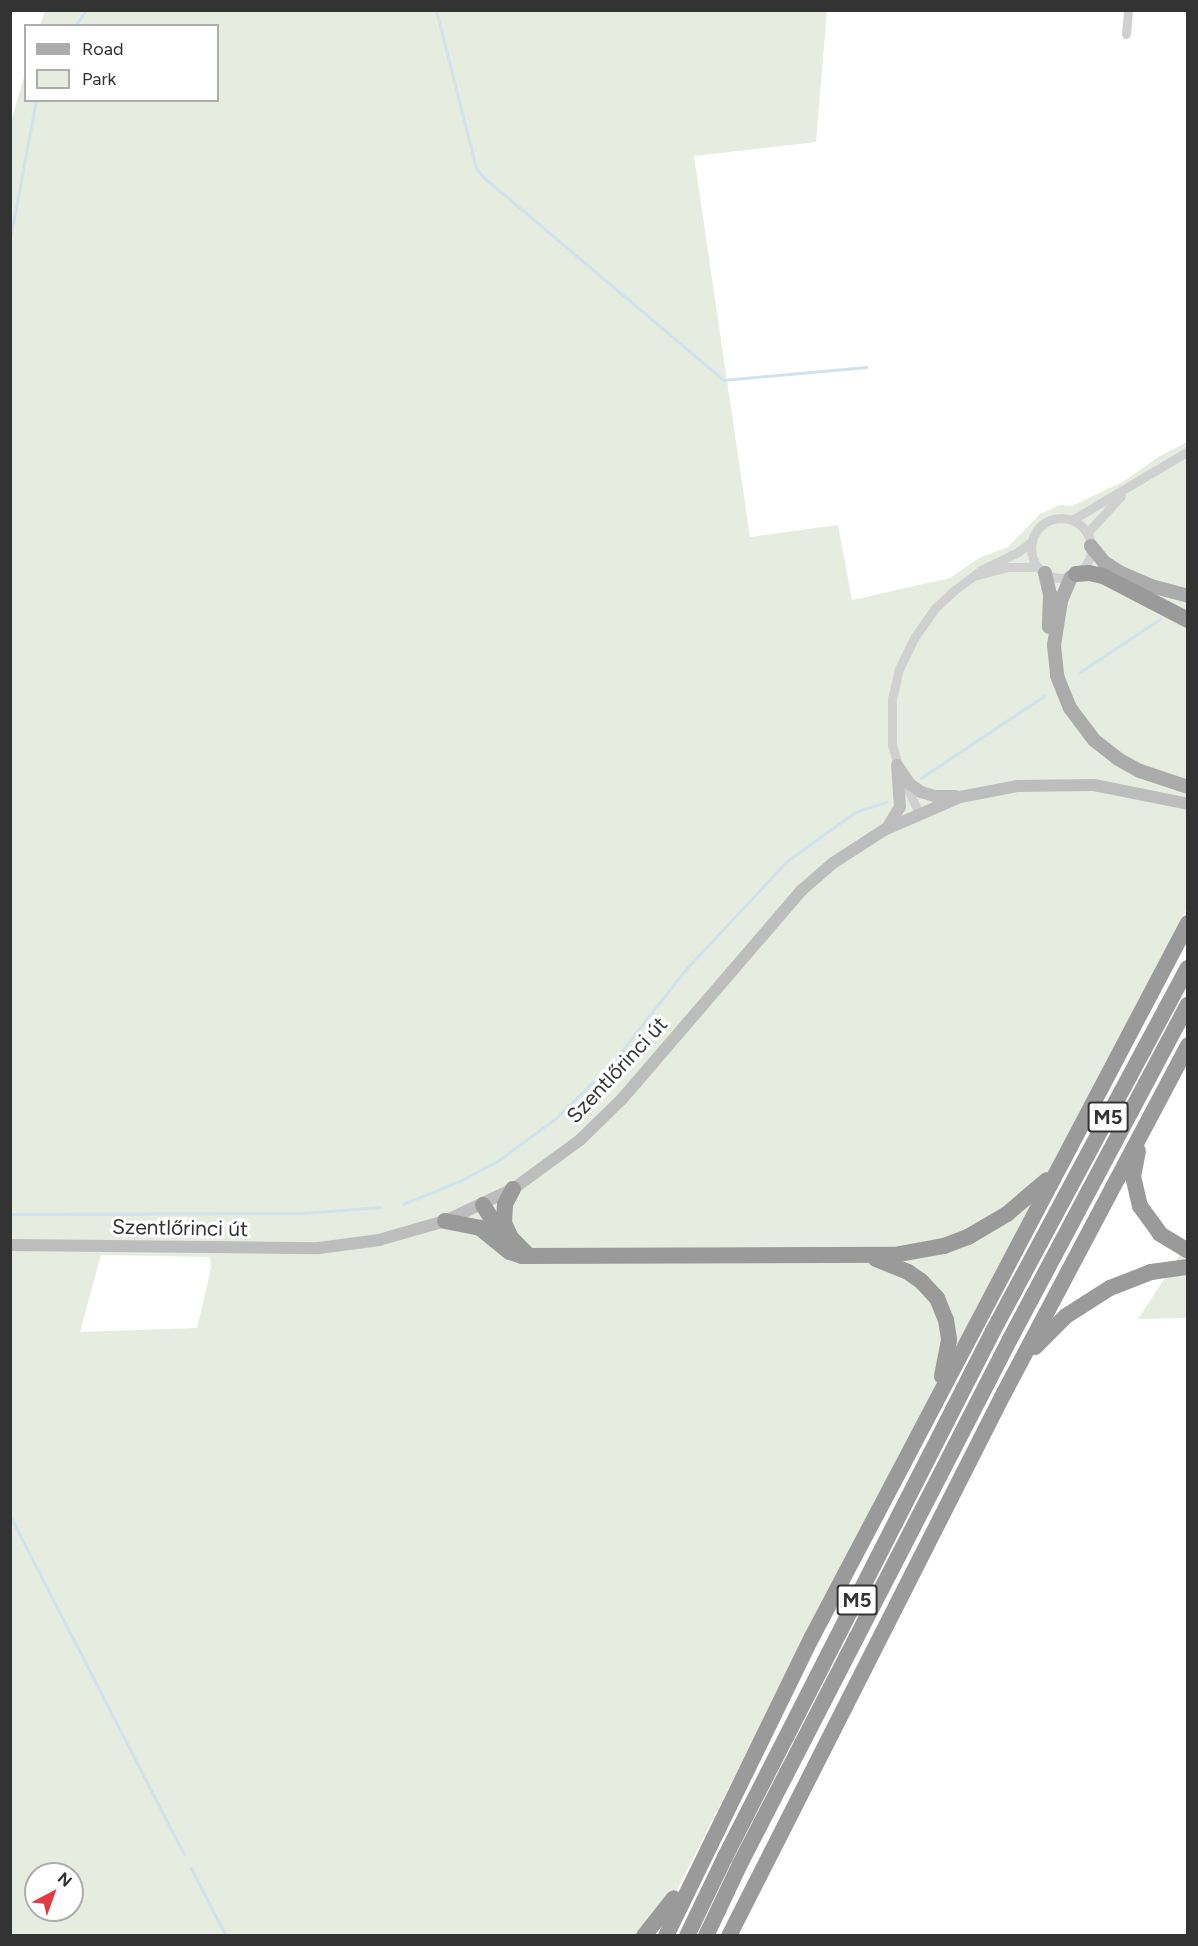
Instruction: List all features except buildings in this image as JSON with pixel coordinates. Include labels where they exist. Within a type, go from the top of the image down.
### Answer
[{"type":"highway","points":[[1073,576],[1089,573],[1103,576],[1188,620]]},
{"type":"highway","name":"M5","points":[[666,1935],[732,1796],[932,1407],[1188,923]]},
{"type":"highway","name":"M5","points":[[687,1935],[993,1332],[1188,969]]},
{"type":"highway","name":"M5","points":[[706,1935],[740,1864],[1010,1339],[1188,1004]]},
{"type":"highway","name":"M5","points":[[729,1935],[1004,1393],[1188,1046]]},
{"type":"highway","points":[[1155,1105],[1134,1165],[1135,1194],[1145,1216],[1156,1230],[1170,1242],[1188,1251]]},
{"type":"highway","points":[[445,1221],[475,1226],[488,1232],[510,1252],[529,1256],[867,1256],[911,1253],[968,1237],[1007,1214],[1057,1171]]},
{"type":"highway","points":[[513,1190],[505,1204],[504,1222],[511,1238],[529,1256]]},
{"type":"highway","points":[[483,1204],[503,1238],[529,1256]]},
{"type":"highway","points":[[483,1204],[483,1220],[488,1232]]},
{"type":"highway","points":[[867,1256],[894,1265],[921,1281],[942,1308],[949,1340],[932,1407]]},
{"type":"highway","points":[[1004,1393],[1036,1346],[1077,1307],[1128,1280],[1166,1269],[1188,1267]]},
{"type":"highway","points":[[644,1935],[678,1892],[732,1796]]},
{"type":"main road","points":[[1089,539],[1104,562],[1122,573],[1151,586],[1188,596]]},
{"type":"main road","points":[[1041,570],[1050,594],[1049,633],[1054,645]]},
{"type":"main road","points":[[1073,576],[1058,616],[1054,645],[1057,676],[1066,700],[1094,740],[1126,764],[1188,787]]},
{"type":"main road","points":[[897,765],[910,784],[921,792],[934,796],[960,797]]},
{"type":"main road","points":[[884,830],[896,817],[900,807],[897,765]]},
{"type":"main road","name":"Szentlőrinci út","points":[[10,1245],[319,1248],[379,1240],[445,1221],[513,1190],[565,1152],[622,1099],[802,890],[833,863],[884,830],[960,797],[1017,786],[1070,784],[1116,788],[1188,804]]},
{"type":"street","points":[[1126,34],[1128,10]]},
{"type":"street","points":[[1041,570],[1031,552],[1035,532],[1045,522],[1057,518],[1072,520],[1188,451]]},
{"type":"street","points":[[974,576],[1014,566],[1041,570],[1058,578],[1073,576],[1088,562],[1089,539],[1129,488]]},
{"type":"street","points":[[1072,520],[1089,539]]},
{"type":"street","points":[[919,813],[897,765],[892,745],[891,710],[903,660],[914,638],[934,609],[992,563],[1018,552],[1032,541]]},
{"type":"green space","points":[[45,11],[827,11],[816,142],[694,156],[750,537],[838,525],[852,600],[950,578],[979,558],[1008,547],[1040,514],[1059,505],[1072,506],[1124,481],[1160,456],[1187,442],[1187,908],[874,1502],[654,1935],[11,1936],[11,122],[24,76],[24,102],[219,102],[219,24],[40,24]],"holes":[[[101,1255],[210,1257],[211,1268],[197,1328],[80,1332]]]},
{"type":"green space","points":[[1187,1244],[1187,1318],[1138,1319]]},
{"type":"waterway","points":[[76,24],[86,10]]},
{"type":"waterway","points":[[436,10],[476,168],[482,176],[723,380],[866,367]]},
{"type":"waterway","points":[[10,239],[36,102]]},
{"type":"waterway","points":[[1080,672],[1160,619]]},
{"type":"waterway","points":[[921,778],[1044,696]]},
{"type":"waterway","points":[[403,1204],[462,1180],[499,1160],[556,1118],[613,1062],[685,970],[787,861],[855,812],[886,802]]},
{"type":"waterway","points":[[10,1214],[303,1213],[381,1207]]},
{"type":"waterway","points":[[10,1516],[184,1854]]},
{"type":"waterway","points":[[191,1868],[226,1936]]}]
